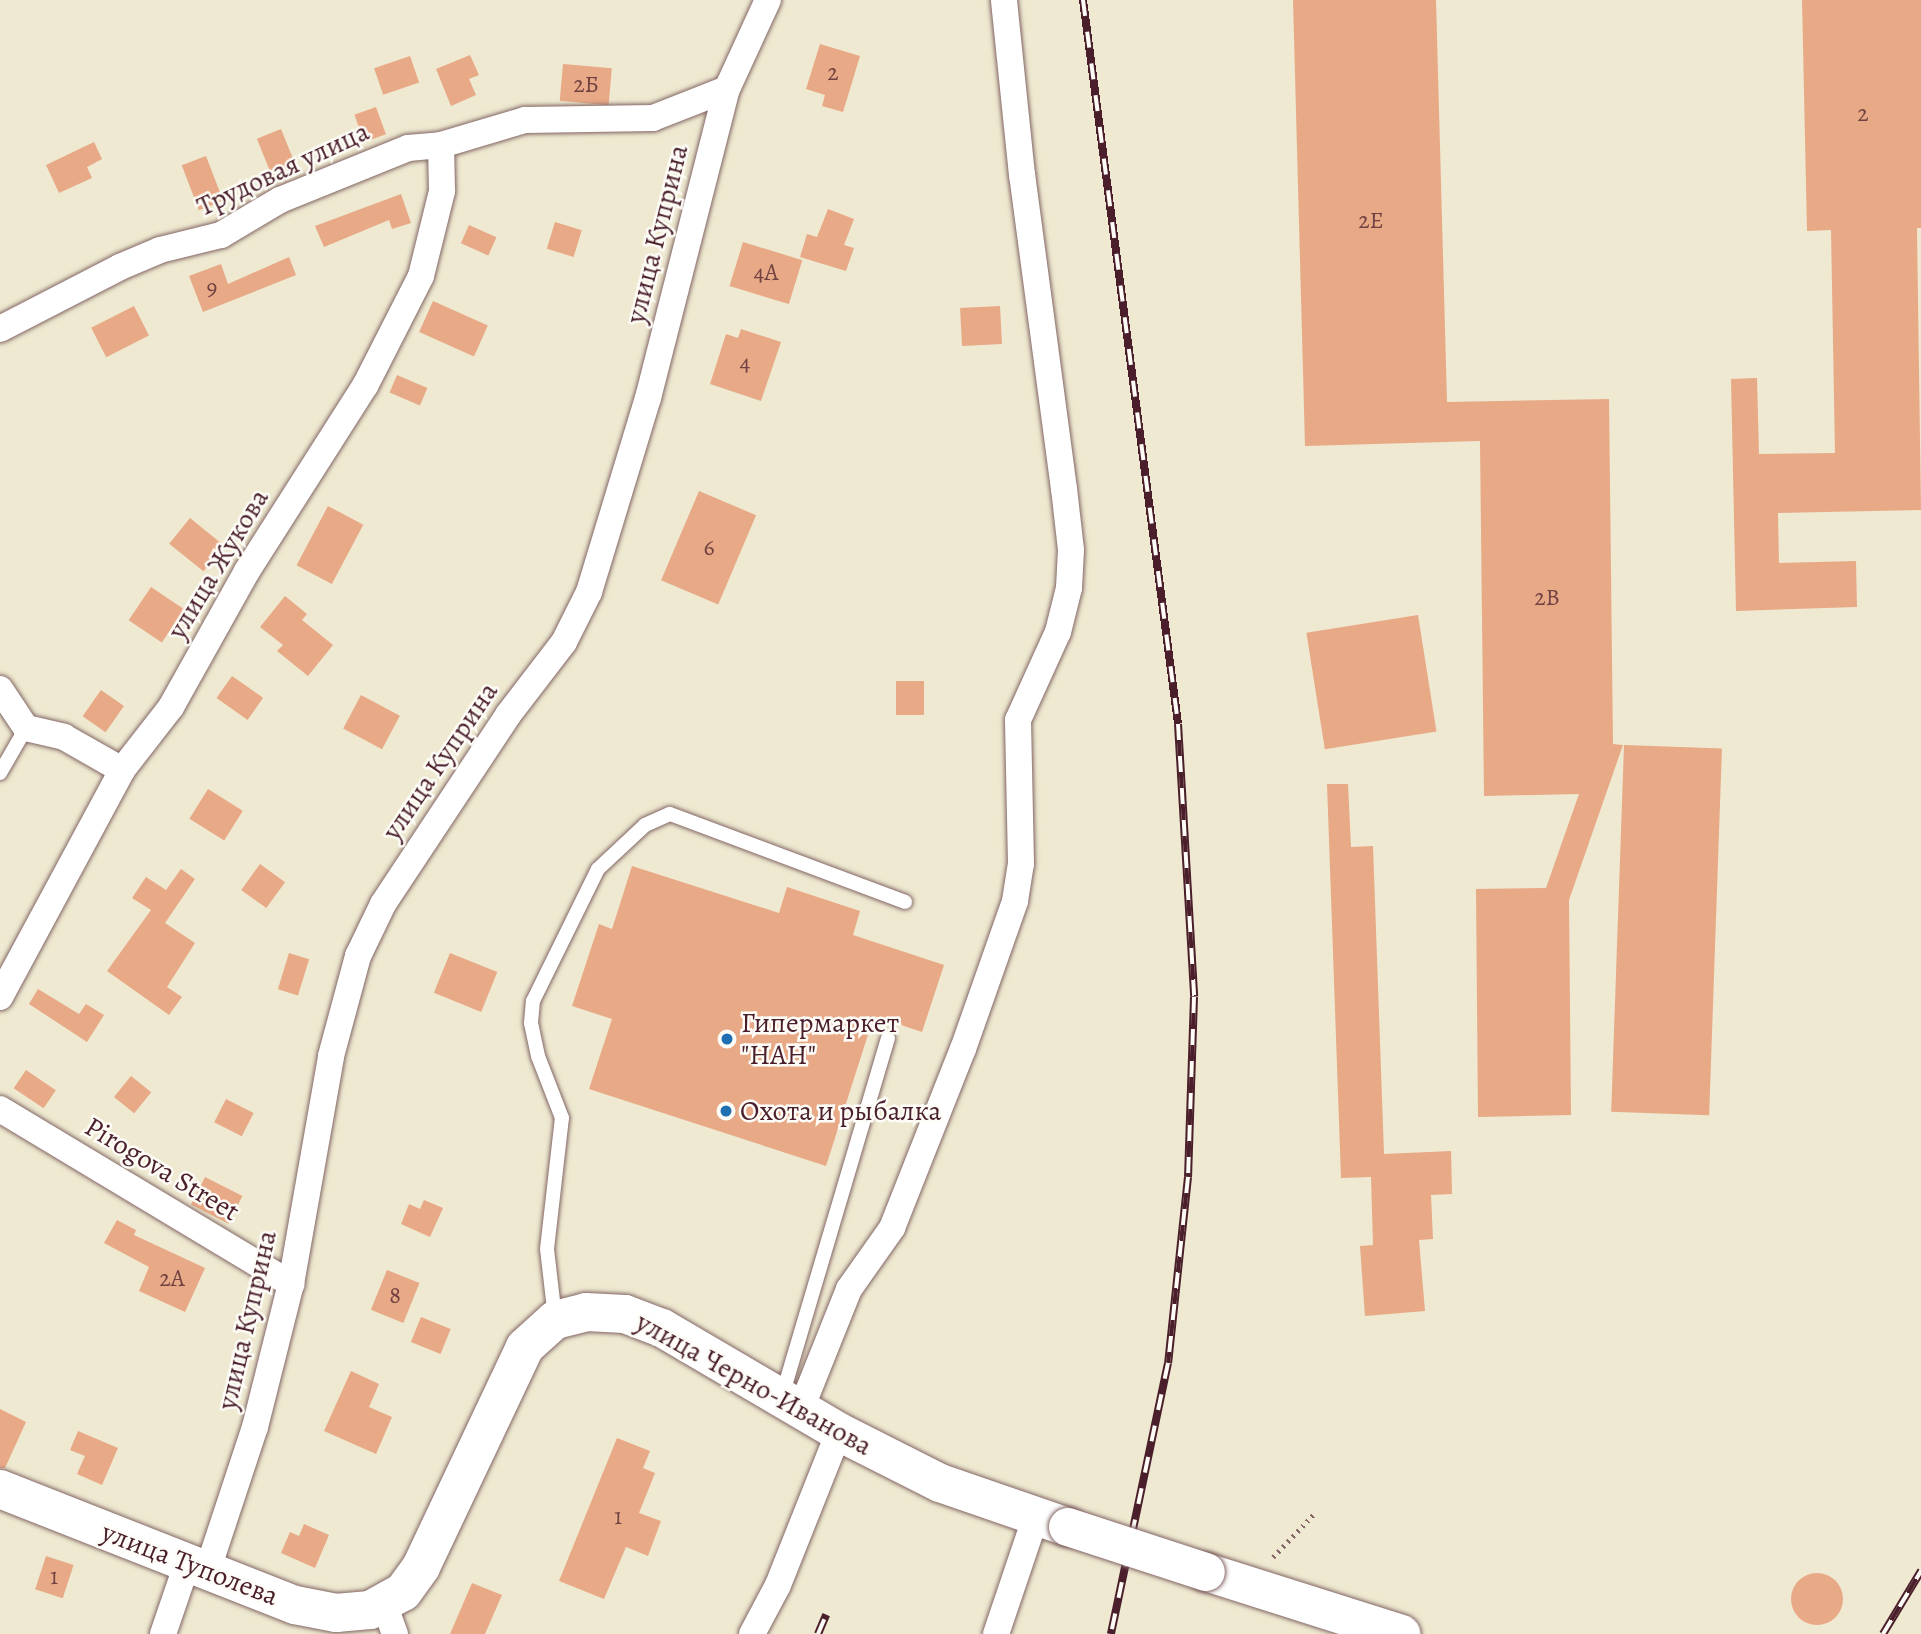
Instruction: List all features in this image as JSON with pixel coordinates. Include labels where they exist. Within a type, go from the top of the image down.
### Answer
[{"type":"main road","name":"улица Черно-Иванова","points":[[389,1619],[403,1592],[421,1567],[524,1347],[555,1320],[586,1312],[625,1314],[662,1328],[839,1432],[940,1483],[1052,1522],[1401,1634]]},
{"type":"main road","name":"улица Туполева","points":[[0,1489],[295,1605],[389,1619]]},
{"type":"street","name":"улица Куприна","points":[[163,1634],[197,1568],[255,1427],[291,1284],[331,1056],[358,956],[383,904],[508,715],[564,642],[589,593],[640,425],[727,89],[768,0]]},
{"type":"street","points":[[791,1404],[849,1289],[891,1228],[963,1049],[1015,901],[1021,864],[1018,720],[1058,632],[1069,588],[1065,489],[1022,175],[1004,0]]},
{"type":"street","name":"Трудовая улица","points":[[0,329],[66,291],[160,250],[221,235],[280,200],[408,148],[442,145],[525,120],[653,118],[727,89]]},
{"type":"street","name":"улица Жукова","points":[[3,983],[122,770],[171,707],[247,571],[365,386],[421,276],[442,191],[442,145]]},
{"type":"street","points":[[0,689],[26,728],[64,737],[122,770]]},
{"type":"street","name":"Pirogova Street","points":[[0,1109],[291,1284]]},
{"type":"street","points":[[752,1634],[778,1586],[839,1432]]},
{"type":"street","points":[[996,1634],[1052,1522]]},
{"type":"lane","points":[[0,773],[26,728]]},
{"type":"lane","points":[[555,1320],[547,1249],[562,1118],[538,1056],[531,1023],[533,1001],[598,869],[645,825],[670,814],[905,902]]},
{"type":"lane","points":[[791,1404],[888,1038]]},
{"type":"path","points":[[1273,1557],[1314,1514]]},
{"type":"building","points":[[1293,0],[1436,0],[1447,402],[1609,399],[1613,744],[1623,745],[1569,900],[1571,1115],[1478,1117],[1476,889],[1546,888],[1579,794],[1484,796],[1480,441],[1305,446]]},
{"type":"building","points":[[1802,0],[1921,0],[1921,228],[1917,228],[1921,510],[1778,513],[1779,563],[1856,561],[1857,607],[1736,611],[1731,379],[1757,378],[1759,454],[1835,453],[1831,230],[1807,231]]},
{"type":"building","points":[[820,44],[860,56],[843,112],[822,106],[825,95],[806,89]]},
{"type":"building","points":[[470,55],[479,75],[469,79],[476,95],[451,106],[436,69]]},
{"type":"building","points":[[410,56],[419,82],[383,95],[374,68]]},
{"type":"building","points":[[563,64],[612,68],[609,105],[560,101]]},
{"type":"building","points":[[376,107],[386,134],[364,142],[354,115]]},
{"type":"building","points":[[281,129],[296,167],[272,177],[257,139]]},
{"type":"building","points":[[94,142],[102,159],[87,167],[92,178],[59,193],[46,165]]},
{"type":"building","points":[[206,156],[223,201],[199,210],[182,165]]},
{"type":"building","points":[[401,194],[411,223],[392,229],[389,220],[324,247],[315,226]]},
{"type":"building","points":[[828,209],[854,219],[844,245],[854,248],[846,271],[800,257],[807,234],[817,237]]},
{"type":"building","points":[[555,222],[582,230],[574,257],[547,249]]},
{"type":"building","points":[[469,225],[496,237],[488,255],[461,243]]},
{"type":"building","points":[[743,242],[802,260],[789,304],[730,286]]},
{"type":"building","points":[[289,257],[296,275],[203,312],[189,276],[221,264],[228,284]]},
{"type":"building","points":[[433,301],[488,325],[474,356],[419,332]]},
{"type":"building","points":[[134,306],[149,335],[106,357],[91,328]]},
{"type":"building","points":[[1000,306],[1002,344],[962,346],[960,308]]},
{"type":"building","points":[[741,329],[781,342],[761,401],[710,384],[726,334],[738,338]]},
{"type":"building","points":[[397,375],[427,388],[420,405],[390,392]]},
{"type":"building","points":[[699,491],[756,515],[718,605],[661,580]]},
{"type":"building","points":[[328,506],[363,525],[332,584],[297,565]]},
{"type":"building","points":[[190,518],[224,546],[203,571],[169,544]]},
{"type":"building","points":[[151,587],[184,609],[162,643],[129,620]]},
{"type":"building","points":[[285,596],[307,614],[302,620],[333,645],[308,676],[277,651],[283,645],[260,627]]},
{"type":"building","points":[[1418,615],[1436,732],[1325,749],[1306,633]]},
{"type":"building","points":[[232,676],[263,698],[248,720],[217,698]]},
{"type":"building","points":[[896,681],[924,681],[924,715],[896,715]]},
{"type":"building","points":[[101,690],[124,706],[106,732],[83,716]]},
{"type":"building","points":[[361,695],[400,716],[382,749],[343,729]]},
{"type":"building","points":[[1624,745],[1722,748],[1709,1115],[1611,1112]]},
{"type":"building","points":[[1327,784],[1348,784],[1351,847],[1373,846],[1384,1154],[1451,1151],[1452,1194],[1431,1195],[1433,1239],[1419,1240],[1425,1311],[1365,1316],[1360,1246],[1373,1245],[1371,1177],[1341,1178]]},
{"type":"building","points":[[208,789],[243,811],[224,840],[189,819]]},
{"type":"building","points":[[260,864],[285,882],[266,908],[241,890]]},
{"type":"building","points":[[632,866],[779,913],[787,887],[860,911],[853,935],[944,965],[922,1032],[874,1016],[826,1166],[589,1089],[612,1019],[572,1006],[599,924],[612,929]]},
{"type":"building","points":[[181,869],[195,879],[165,923],[195,943],[167,987],[182,997],[169,1015],[107,971],[151,910],[132,898],[146,877],[166,890]]},
{"type":"building","points":[[289,953],[309,959],[298,995],[278,989]]},
{"type":"building","points":[[450,953],[497,972],[481,1012],[434,993]]},
{"type":"building","points":[[38,989],[79,1014],[86,1004],[104,1015],[87,1042],[29,1004]]},
{"type":"building","points":[[26,1070],[56,1090],[44,1108],[14,1088]]},
{"type":"building","points":[[131,1076],[151,1092],[134,1113],[114,1097]]},
{"type":"building","points":[[226,1099],[254,1113],[242,1136],[214,1122]]},
{"type":"building","points":[[205,1177],[242,1196],[228,1224],[191,1205]]},
{"type":"building","points":[[424,1200],[443,1208],[430,1237],[401,1224],[409,1204],[420,1209]]},
{"type":"building","points":[[117,1220],[136,1230],[134,1235],[205,1268],[185,1312],[139,1291],[149,1267],[104,1243]]},
{"type":"building","points":[[387,1270],[419,1283],[403,1323],[371,1310]]},
{"type":"building","points":[[421,1317],[451,1329],[441,1354],[411,1342]]},
{"type":"building","points":[[351,1371],[379,1384],[369,1407],[392,1417],[376,1454],[324,1431]]},
{"type":"building","points":[[0,1409],[26,1422],[5,1468],[0,1468]]},
{"type":"building","points":[[78,1431],[118,1448],[102,1485],[77,1474],[85,1456],[70,1450]]},
{"type":"building","points":[[617,1438],[650,1451],[643,1468],[655,1473],[639,1513],[661,1521],[648,1556],[626,1547],[604,1599],[559,1581]]},
{"type":"building","points":[[304,1524],[329,1535],[315,1568],[281,1553],[290,1532],[299,1536]]},
{"type":"building","points":[[46,1556],[74,1565],[63,1598],[35,1589]]},
{"type":"building","points":[[1817,1573],[1836,1580],[1843,1599],[1836,1618],[1817,1625],[1798,1618],[1791,1599],[1798,1580]]},
{"type":"building","points":[[472,1583],[502,1595],[485,1634],[450,1634]]},
{"type":"railway","points":[[1083,0],[1178,724],[1194,997],[1188,1177],[1168,1363],[1111,1634]]},
{"type":"railway","points":[[1883,1634],[1921,1571]]},
{"type":"railway","points":[[818,1634],[826,1615]]},
{"type":"place","name":"Гипермаркет \"НАН\"","points":[[727,1039]]},
{"type":"place","name":"Охота и рыбалка","points":[[726,1111]]}]
